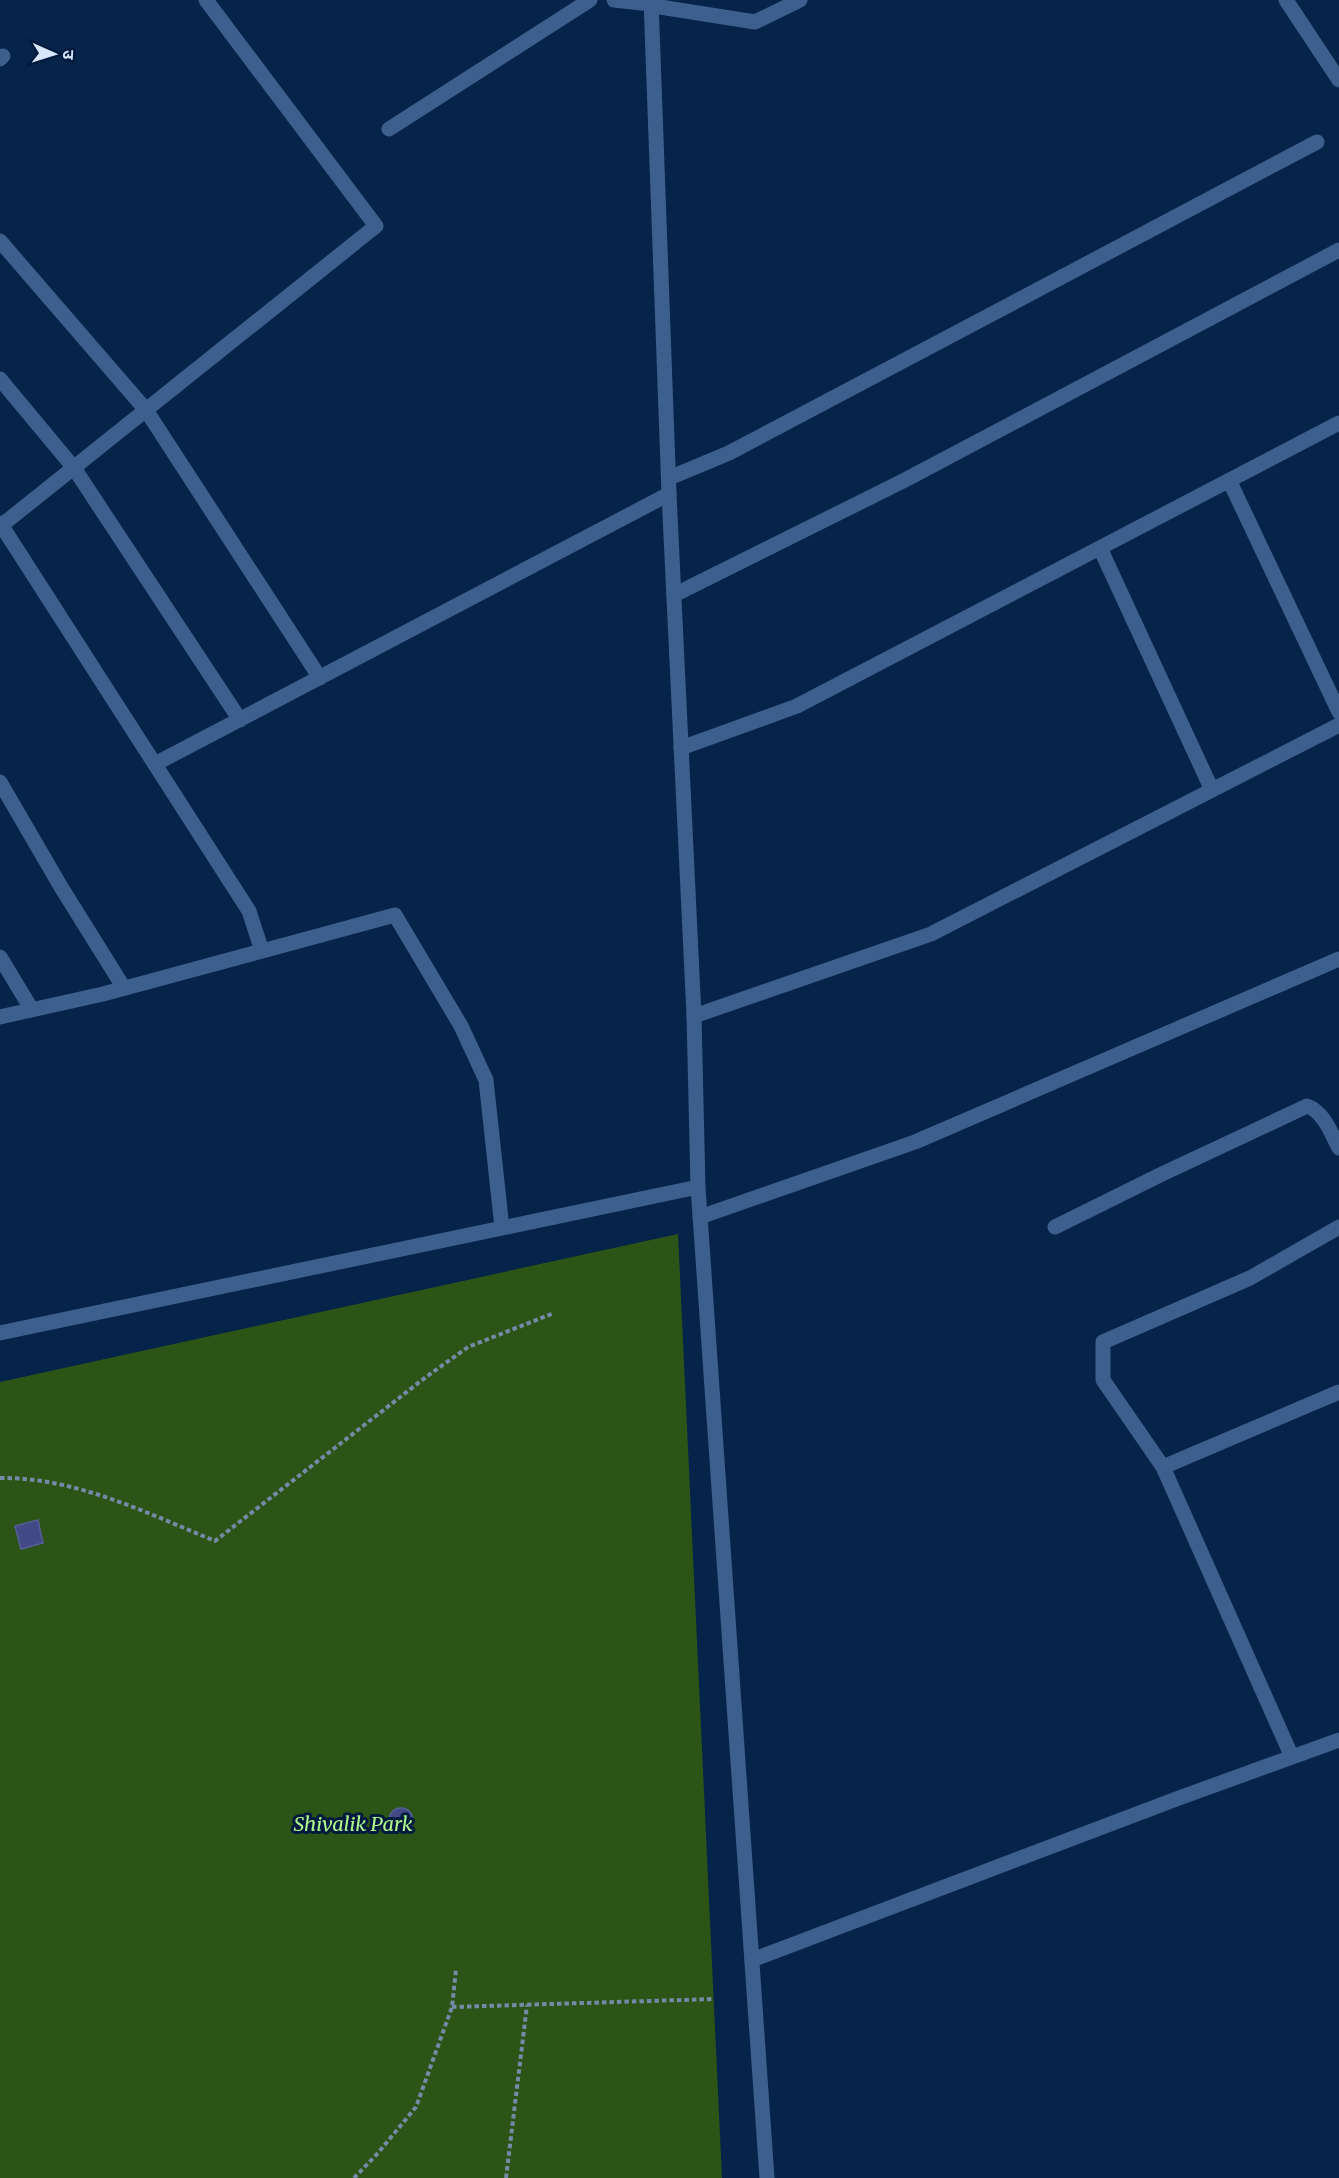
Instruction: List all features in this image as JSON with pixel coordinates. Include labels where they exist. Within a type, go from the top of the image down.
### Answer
[{"type":"street","points":[[206,0],[376,226],[1,524],[249,911],[262,951]]},
{"type":"street","points":[[389,129],[590,0]]},
{"type":"street","points":[[614,0],[651,2],[654,6],[755,22],[800,0]]},
{"type":"street","points":[[1286,0],[1339,80]]},
{"type":"street","points":[[651,2],[669,494],[694,1016],[698,1187],[767,2178]]},
{"type":"street","points":[[669,478],[729,453],[1317,142]]},
{"type":"street","points":[[0,240],[146,410],[320,678]]},
{"type":"street","points":[[674,595],[904,480],[1339,250]]},
{"type":"street","points":[[0,379],[74,468],[240,720]]},
{"type":"street","points":[[681,748],[797,706],[1339,423]]},
{"type":"street","points":[[1229,480],[1339,711]]},
{"type":"street","points":[[155,764],[669,494]]},
{"type":"street","points":[[1100,548],[1212,790]]},
{"type":"street","points":[[694,1016],[931,934],[1339,725]]},
{"type":"street","points":[[0,782],[61,887],[124,988]]},
{"type":"street","points":[[0,1017],[124,988],[395,915],[461,1026],[486,1080],[502,1228]]},
{"type":"street","points":[[0,957],[32,1010]]},
{"type":"street","points":[[700,1217],[915,1142],[1339,959]]},
{"type":"street","points":[[1055,1227],[1307,1106],[1315,1109],[1328,1126],[1339,1148]]},
{"type":"street","points":[[0,1333],[698,1187]]},
{"type":"street","points":[[1292,1757],[1163,1467],[1103,1380],[1103,1342],[1250,1278],[1339,1227]]},
{"type":"street","points":[[1163,1467],[1339,1392]]},
{"type":"street","points":[[752,1960],[1179,1798],[1339,1740]]},
{"type":"path","points":[[0,1478],[21,1478],[80,1488],[215,1541],[468,1347],[554,1313]]},
{"type":"path","points":[[354,2178],[416,2107],[452,2007],[456,1970]]},
{"type":"path","points":[[452,2007],[714,1999]]},
{"type":"path","points":[[506,2178],[527,2005]]},
{"type":"green space","name":"Shivalik Park","points":[[678,1234],[722,2178],[0,2178],[0,1382]]},
{"type":"building","points":[[38,1520],[43,1543],[21,1549],[15,1526]]},
{"type":"building","points":[[401,1808],[409,1812],[413,1820],[409,1828],[401,1832],[393,1828],[389,1820],[393,1812]]}]
